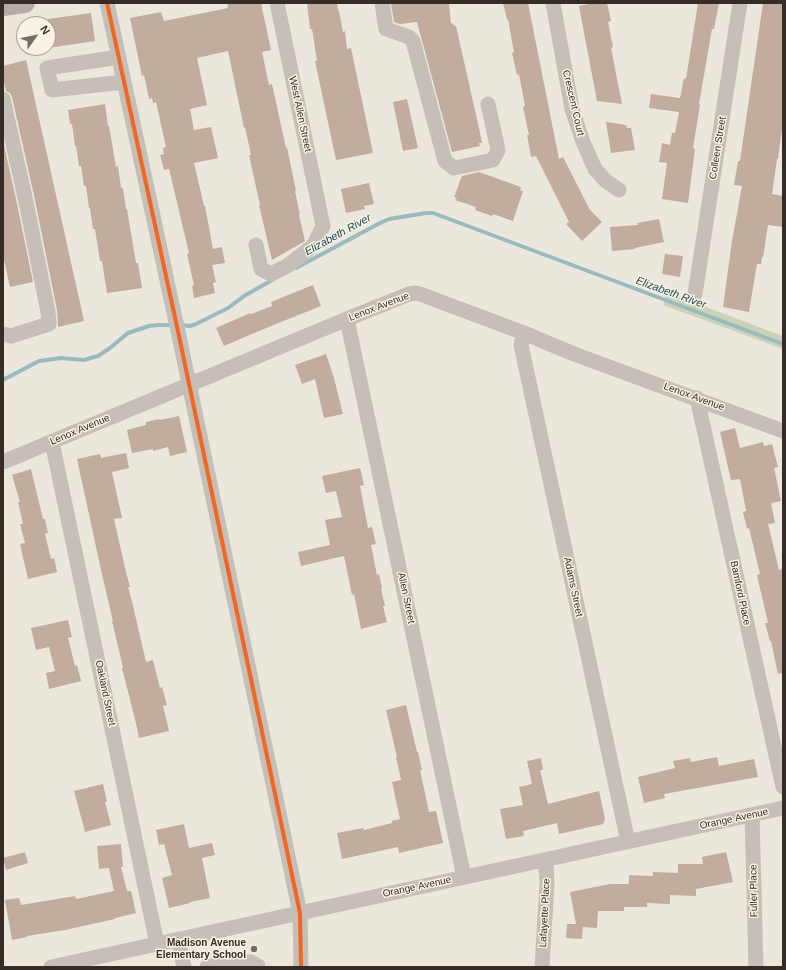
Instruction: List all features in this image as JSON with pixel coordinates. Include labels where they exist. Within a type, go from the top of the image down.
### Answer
[{"type":"main road","points":[[3,6],[25,3]]},
{"type":"street","points":[[107,3],[179,336],[300,913],[301,967]]},
{"type":"street","name":"West Allen Street","points":[[256,245],[261,269],[271,274],[287,266],[313,246],[323,226],[277,3]]},
{"type":"street","points":[[382,3],[386,30],[409,37],[413,41],[446,161],[454,168],[493,160],[498,150],[488,104]]},
{"type":"street","name":"Crescent Court","points":[[553,3],[572,109],[582,142],[595,169],[606,181],[619,190]]},
{"type":"street","name":"Colleen Street","points":[[695,294],[740,3]]},
{"type":"street","points":[[119,56],[47,68],[52,90],[124,82]]},
{"type":"street","points":[[3,99],[26,202],[48,312],[49,324],[10,336],[3,334]]},
{"type":"street","name":"Lenox Avenue","points":[[3,462],[347,319],[409,294],[415,293],[524,333],[574,354],[698,398],[783,431]]},
{"type":"street","name":"Allen Street","points":[[347,319],[464,877]]},
{"type":"street","name":"Adams Street","points":[[524,333],[521,345],[628,842]]},
{"type":"street","name":"Bamford Place","points":[[698,398],[783,787]]},
{"type":"street","name":"Oakland Street","points":[[52,442],[157,944]]},
{"type":"street","name":"Orange Avenue","points":[[51,967],[783,808]]},
{"type":"street","name":"Fuller Place","points":[[752,815],[756,967]]},
{"type":"street","name":"Lafayette Place","points":[[542,967],[547,883],[545,860]]},
{"type":"street","points":[[178,939],[184,967]]},
{"type":"street","points":[[207,967],[235,961],[251,962],[258,967]]},
{"type":"green space","points":[[666,292],[783,336],[783,349],[663,305]]},
{"type":"building","points":[[227,3],[261,3],[271,50],[262,52],[269,85],[272,84],[286,148],[287,147],[305,241],[272,260],[259,205],[249,155],[251,155],[228,51],[197,58],[207,105],[190,109],[194,130],[211,127],[218,158],[194,163],[205,206],[213,249],[222,247],[225,263],[212,265],[216,282],[213,283],[215,293],[194,298],[192,286],[194,285],[187,254],[189,253],[169,169],[164,170],[160,155],[164,154],[163,148],[166,147],[156,102],[153,103],[152,98],[149,99],[144,75],[142,76],[130,18],[161,12],[164,21],[228,8]]},
{"type":"building","points":[[307,3],[337,3],[343,32],[345,31],[347,49],[351,48],[373,153],[336,160],[315,61],[317,61],[312,29],[310,29]]},
{"type":"building","points":[[391,3],[449,3],[451,24],[453,23],[454,26],[456,26],[479,128],[482,143],[479,143],[480,146],[452,152],[417,22],[400,24],[394,22]]},
{"type":"building","points":[[503,3],[528,3],[559,159],[563,157],[590,210],[602,222],[582,241],[566,224],[569,222],[536,156],[531,157],[527,135],[529,135],[523,107],[525,106],[519,74],[517,75],[512,53],[514,52],[508,19],[507,20]]},
{"type":"building","points":[[594,3],[607,3],[611,21],[608,22],[613,47],[611,48],[622,104],[597,101],[579,6]]},
{"type":"building","points":[[698,3],[719,3],[714,29],[712,29],[699,104],[688,203],[662,199],[667,163],[659,162],[662,143],[670,145],[672,133],[675,133],[679,112],[649,108],[651,94],[680,98],[684,78],[686,79]]},
{"type":"building","points":[[763,3],[783,3],[783,121],[772,194],[783,196],[783,227],[768,225],[763,257],[761,264],[757,264],[749,312],[723,307],[732,241],[742,186],[734,185],[738,161],[740,161]]},
{"type":"building","points":[[91,13],[95,41],[56,47],[56,18]]},
{"type":"building","points":[[26,60],[84,321],[58,327],[57,310],[35,200],[12,97],[10,93],[6,91],[3,77],[3,66]]},
{"type":"building","points":[[407,99],[418,148],[403,151],[393,102]]},
{"type":"building","points":[[105,104],[116,167],[118,166],[121,188],[123,188],[136,263],[138,263],[142,288],[107,293],[102,261],[100,261],[86,186],[84,186],[81,166],[79,166],[72,124],[70,124],[68,110]]},
{"type":"building","points":[[606,122],[626,125],[627,128],[631,128],[635,150],[611,153]]},
{"type":"building","points":[[3,140],[33,282],[10,287],[3,255]]},
{"type":"building","points":[[479,172],[521,187],[520,190],[523,191],[513,221],[475,210],[476,207],[455,200],[457,198],[454,197],[462,176]]},
{"type":"building","points":[[369,183],[374,204],[364,206],[365,209],[346,213],[341,189]]},
{"type":"building","points":[[659,219],[664,242],[635,249],[612,251],[610,227],[638,225],[637,223]]},
{"type":"building","points":[[665,254],[683,256],[680,277],[662,274]]},
{"type":"building","points":[[313,285],[321,306],[224,346],[216,328],[250,313],[251,314],[272,306],[271,302]]},
{"type":"building","points":[[326,354],[343,414],[324,418],[315,379],[302,384],[295,365]]},
{"type":"building","points":[[179,416],[187,452],[170,456],[168,447],[153,451],[153,449],[132,453],[127,430],[146,425],[146,422]]},
{"type":"building","points":[[735,428],[740,448],[763,442],[764,446],[772,444],[778,467],[774,468],[781,501],[771,503],[775,523],[768,524],[779,570],[783,569],[783,673],[778,674],[771,641],[765,623],[768,623],[757,575],[760,574],[749,528],[747,529],[743,512],[746,511],[740,479],[731,480],[720,432]]},
{"type":"building","points":[[126,453],[129,468],[112,472],[122,518],[114,519],[146,662],[153,660],[160,688],[162,687],[167,705],[163,706],[169,731],[139,738],[122,668],[77,459],[100,454],[101,458]]},
{"type":"building","points":[[360,468],[364,485],[360,486],[368,528],[372,527],[376,544],[371,545],[377,575],[379,574],[382,588],[385,606],[383,606],[387,622],[361,629],[344,556],[301,566],[298,552],[330,545],[325,520],[342,517],[336,491],[326,493],[322,476]]},
{"type":"building","points":[[31,469],[43,519],[45,519],[48,533],[45,534],[51,559],[54,558],[57,572],[28,579],[20,544],[25,543],[20,524],[23,524],[18,502],[20,502],[12,475]]},
{"type":"building","points":[[68,620],[72,637],[68,638],[75,666],[77,665],[81,681],[49,689],[46,673],[55,671],[49,647],[36,650],[31,628]]},
{"type":"building","points":[[406,705],[422,770],[420,770],[429,812],[436,811],[443,843],[399,853],[398,847],[342,859],[337,833],[363,828],[364,830],[392,823],[392,821],[400,819],[392,782],[401,780],[386,710]]},
{"type":"building","points":[[717,757],[719,766],[754,759],[758,777],[664,794],[665,798],[644,803],[638,777],[675,768],[673,761],[690,758],[691,762]]},
{"type":"building","points":[[541,758],[543,770],[540,770],[548,804],[599,791],[605,819],[603,824],[559,834],[557,823],[523,831],[524,836],[506,839],[500,809],[523,805],[519,787],[532,784],[527,761]]},
{"type":"building","points":[[103,784],[107,802],[105,802],[111,825],[85,832],[74,791]]},
{"type":"building","points":[[184,824],[189,848],[212,843],[215,855],[202,858],[210,898],[169,908],[162,878],[172,875],[164,844],[159,845],[156,830]]},
{"type":"building","points":[[121,844],[123,867],[121,867],[127,891],[131,891],[136,913],[65,930],[12,940],[5,900],[19,898],[21,905],[75,896],[76,899],[114,891],[109,868],[99,869],[97,846]]},
{"type":"building","points":[[25,852],[28,863],[6,870],[3,858]]},
{"type":"building","points":[[726,852],[733,882],[696,889],[696,896],[670,895],[670,904],[647,903],[647,907],[624,907],[624,911],[598,911],[597,928],[583,927],[582,939],[566,938],[567,924],[576,924],[570,892],[610,884],[629,884],[629,875],[653,876],[653,872],[678,873],[678,864],[703,864],[702,857]]},
{"type":"waterway","name":"Elizabeth River","points":[[296,268],[389,219],[433,213],[783,344]]},
{"type":"waterway","name":"Elizabeth River","points":[[181,325],[190,326],[196,324],[228,308],[244,296],[274,279]]},
{"type":"waterway","name":"Elizabeth River","points":[[3,380],[39,361],[61,358],[84,360],[98,356],[128,333],[149,326],[174,325]]},
{"type":"transit line","points":[[107,3],[179,336],[300,913],[301,967]]},
{"type":"place","name":"Madison Avenue Elementary School","points":[[254,949]]}]
